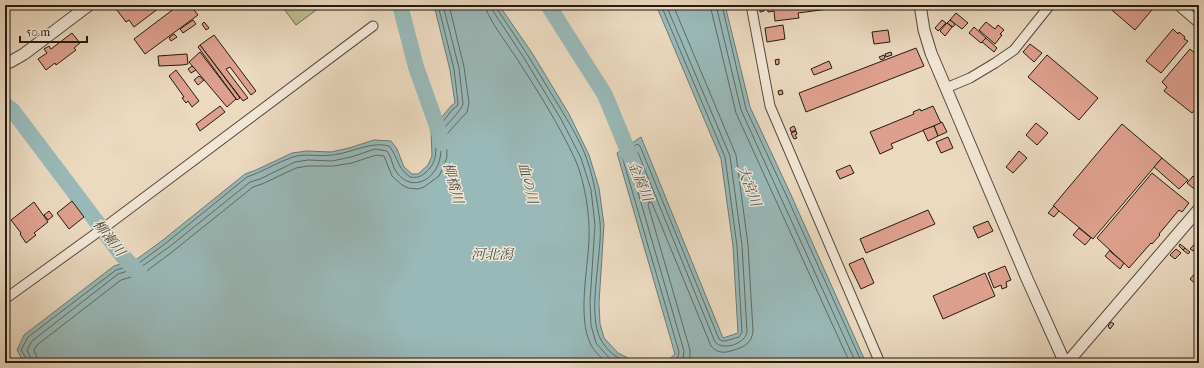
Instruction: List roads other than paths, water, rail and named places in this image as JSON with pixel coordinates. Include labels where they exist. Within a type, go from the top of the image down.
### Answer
[{"type":"street","points":[[5,60],[10,62],[24,54],[89,5]]},
{"type":"street","points":[[751,5],[770,106],[880,363]]},
{"type":"street","points":[[920,5],[924,30],[931,53],[1028,282],[1066,363],[1199,209]]},
{"type":"street","points":[[946,88],[970,78],[1014,50],[1050,5]]},
{"type":"street","points":[[1185,7],[1199,23]]},
{"type":"street","points":[[5,299],[109,224],[373,26]]},
{"type":"water","name":"河北潟","points":[[434,5],[499,5],[532,53],[569,114],[589,155],[599,188],[604,225],[599,303],[600,324],[604,338],[618,353],[634,361],[642,363],[24,363],[17,350],[24,335],[114,266],[137,259],[245,174],[292,153],[307,151],[331,152],[374,140],[391,141],[397,149],[404,167],[412,174],[418,174],[428,165],[432,156],[431,130],[455,103],[450,70]]},
{"type":"water","name":"大宮川","points":[[656,5],[725,5],[750,107],[866,363],[665,363],[675,354],[617,153],[641,137],[723,338],[738,333],[733,246],[721,159]]},
{"type":"waterway","name":"柳橋川","points":[[400,5],[416,67],[442,143]]},
{"type":"waterway","name":"金腐川","points":[[548,5],[605,95],[635,168]]},
{"type":"waterway","name":"柳瀬川","points":[[5,105],[13,111],[121,254],[143,278]]},
{"type":"water label","name":"血の川","points":[[528,183]]}]
